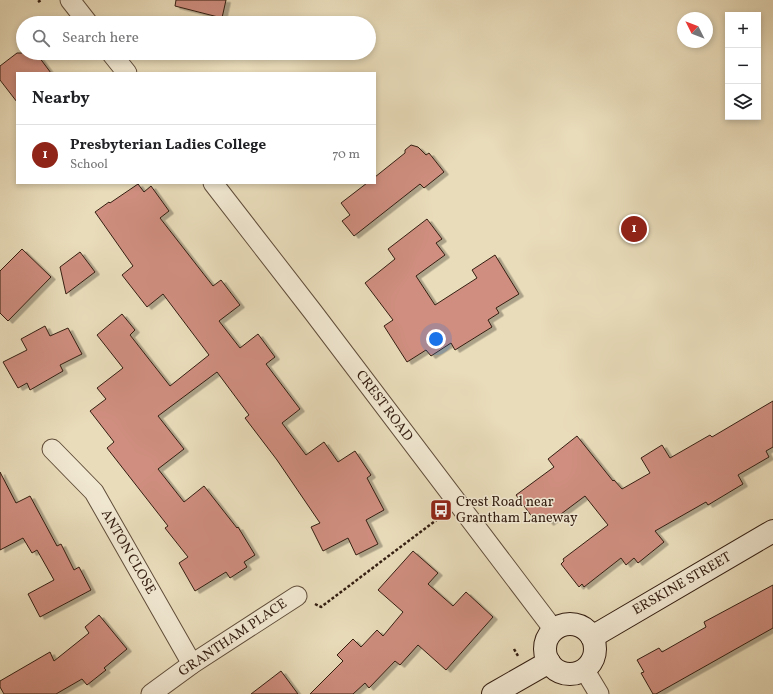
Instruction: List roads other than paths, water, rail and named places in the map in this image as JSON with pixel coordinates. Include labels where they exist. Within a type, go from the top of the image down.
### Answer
[{"type":"street","points":[[70,0],[83,16]]},
{"type":"street","points":[[117,60],[126,72]]},
{"type":"street","name":"CREST ROAD","points":[[214,184],[314,312],[554,630]]},
{"type":"street","name":"ANTON CLOSE","points":[[52,449],[94,492],[192,664]]},
{"type":"street","name":"ERSKINE STREET","points":[[592,637],[773,531]]},
{"type":"street","name":"GRANTHAM PLACE","points":[[151,694],[192,664],[296,596]]},
{"type":"street","points":[[564,625],[575,625],[585,629],[592,637],[595,646],[594,654],[590,663],[584,669],[575,673],[565,673],[556,669],[549,662],[545,654],[545,645],[548,636],[554,630],[564,625]]},
{"type":"street","points":[[494,694],[549,662]]},
{"type":"street","points":[[584,669],[599,694]]},
{"type":"place","name":"Presbyterian Ladies College","points":[[634,229]]},
{"type":"place","name":"Crest Road near Grantham Laneway","points":[[441,510]]}]
